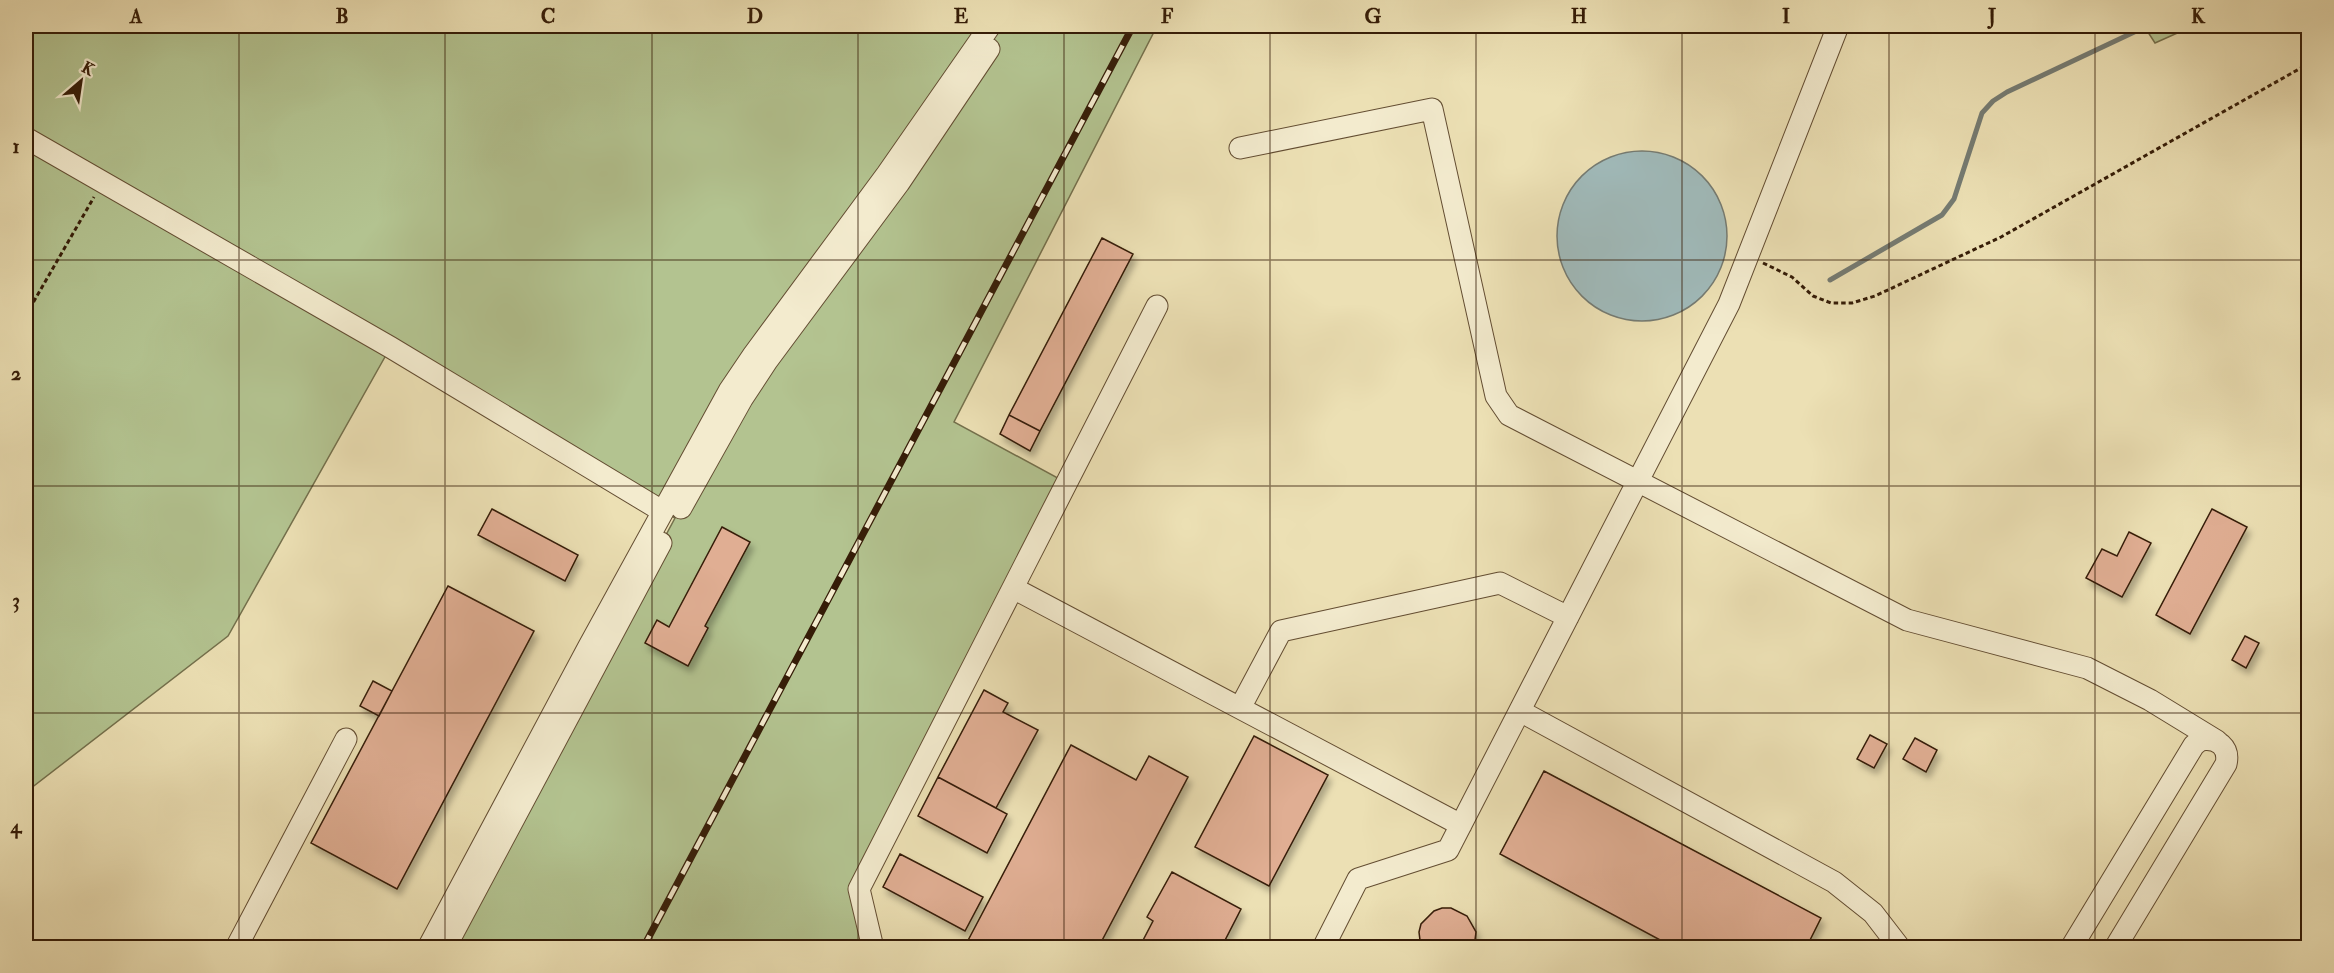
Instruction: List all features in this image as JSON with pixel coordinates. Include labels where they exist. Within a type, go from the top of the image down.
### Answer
[{"type":"street","points":[[428,948],[729,391],[887,174],[990,26]]},
{"type":"street","points":[[445,948],[665,537],[742,399],[767,361],[899,183],[1004,26]]},
{"type":"street","points":[[1323,948],[1358,879],[1448,850],[1729,304],[1838,26]]},
{"type":"street","points":[[1240,148],[1432,109],[1496,396],[1509,415],[1908,620],[2087,668],[2150,700],[2217,741],[2228,755],[2226,764],[2115,948]]},
{"type":"street","points":[[26,138],[390,347],[663,511]]},
{"type":"street","points":[[858,948],[871,938],[859,889],[1157,306]]},
{"type":"street","points":[[1240,708],[1281,631],[1500,583],[1568,617]]},
{"type":"street","points":[[1013,588],[1461,825]]},
{"type":"street","points":[[2150,700],[2186,726],[2193,736],[2194,745]]},
{"type":"street","points":[[1520,711],[1834,882],[1873,913],[1900,948]]},
{"type":"street","points":[[236,948],[346,739]]},
{"type":"street","points":[[2071,948],[2194,745],[2201,740],[2217,741]]},
{"type":"path","points":[[1748,256],[1792,277],[1814,296],[1831,303],[1852,303],[1875,296],[2001,237],[2308,64]]},
{"type":"path","points":[[26,315],[103,182]]},
{"type":"green space","points":[[26,26],[1157,26],[954,422],[1067,483],[859,889],[873,947],[445,947],[675,518],[390,348],[228,636],[26,792]]},
{"type":"green space","points":[[2144,26],[2193,26],[2155,43]]},
{"type":"water","points":[[1642,151],[1674,158],[1689,165],[1702,176],[1713,189],[1720,204],[1727,236],[1720,268],[1713,283],[1702,296],[1689,307],[1674,314],[1642,321],[1610,314],[1595,307],[1582,296],[1571,283],[1564,268],[1557,236],[1564,204],[1571,189],[1582,176],[1595,165],[1610,158]]},
{"type":"building","points":[[1102,238],[1133,254],[1040,431],[1009,415]]},
{"type":"building","points":[[1009,415],[1040,431],[1030,451],[1000,434]]},
{"type":"building","points":[[492,509],[578,555],[565,581],[478,535]]},
{"type":"building","points":[[2212,509],[2247,527],[2190,634],[2156,615]]},
{"type":"building","points":[[722,527],[750,542],[705,626],[708,628],[688,666],[645,643],[657,620],[669,627]]},
{"type":"building","points":[[2129,532],[2151,543],[2122,597],[2086,578],[2102,549],[2117,556]]},
{"type":"building","points":[[448,586],[534,631],[397,889],[311,843]]},
{"type":"building","points":[[2245,636],[2259,643],[2246,668],[2232,660]]},
{"type":"building","points":[[373,681],[392,691],[379,716],[360,706]]},
{"type":"building","points":[[984,690],[1008,703],[1003,712],[1038,730],[996,808],[938,777]]},
{"type":"building","points":[[1870,735],[1887,744],[1874,768],[1857,759]]},
{"type":"building","points":[[1254,736],[1328,775],[1269,886],[1195,847]]},
{"type":"building","points":[[1915,738],[1937,750],[1926,772],[1903,759]]},
{"type":"building","points":[[1071,745],[1136,780],[1149,756],[1188,777],[1098,948],[964,948]]},
{"type":"building","points":[[1544,771],[1821,918],[1806,948],[1675,948],[1500,854]]},
{"type":"building","points":[[938,777],[1007,814],[987,853],[918,816]]},
{"type":"building","points":[[900,854],[983,897],[965,931],[883,887]]},
{"type":"building","points":[[1172,872],[1241,909],[1221,948],[1139,948],[1153,921],[1147,917]]},
{"type":"building","points":[[1451,908],[1467,916],[1476,932],[1474,948],[1421,948],[1419,932],[1421,924],[1434,911]]},
{"type":"waterway","points":[[1830,280],[1942,215],[1954,199],[1982,113],[1993,101],[2007,92],[2147,26]]},
{"type":"railway","points":[[643,948],[1133,26]]}]
